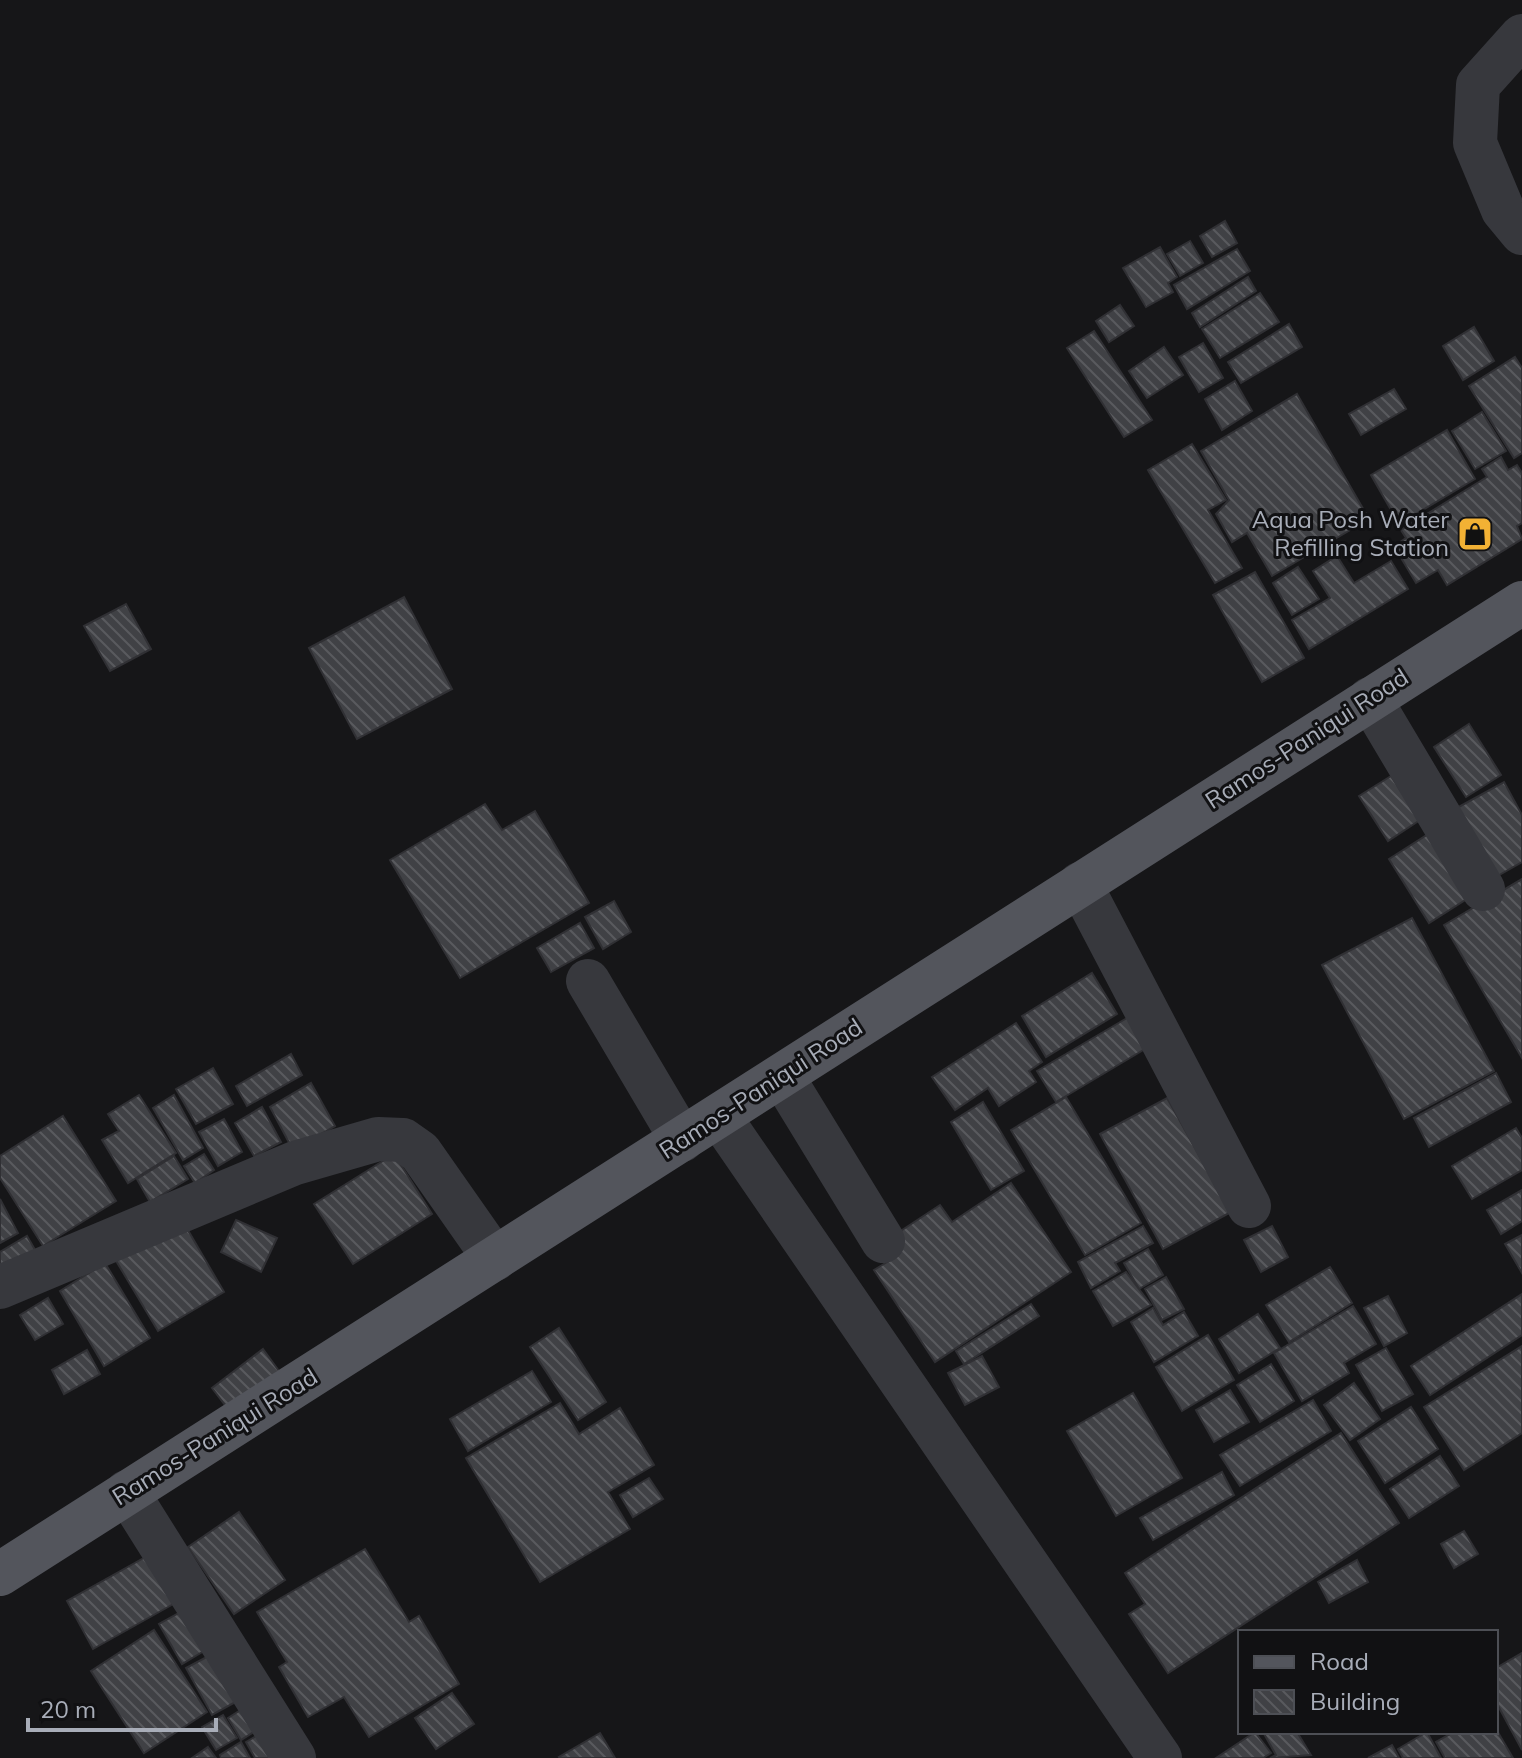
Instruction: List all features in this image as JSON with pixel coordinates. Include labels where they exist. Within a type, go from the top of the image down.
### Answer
[{"type":"main road","name":"Ramos-Paniqui Road","points":[[0,1574],[1522,603]]},
{"type":"street","points":[[1522,36],[1478,85],[1475,143],[1503,210],[1522,233]]},
{"type":"street","points":[[1370,699],[1483,889]]},
{"type":"street","points":[[1080,884],[1249,1206]]},
{"type":"street","points":[[588,981],[682,1140]]},
{"type":"street","points":[[782,1076],[883,1241]]},
{"type":"street","points":[[719,1116],[1160,1758]]},
{"type":"street","points":[[0,1287],[295,1163],[378,1139],[403,1140],[420,1152],[495,1259]]},
{"type":"street","points":[[127,1492],[294,1758]]},
{"type":"building","points":[[1225,221],[1237,243],[1212,257],[1200,236]]},
{"type":"building","points":[[1190,241],[1203,263],[1180,276],[1167,254]]},
{"type":"building","points":[[1160,247],[1177,277],[1168,283],[1173,292],[1146,307],[1123,268]]},
{"type":"building","points":[[1237,249],[1250,271],[1187,309],[1174,285]]},
{"type":"building","points":[[1248,277],[1256,291],[1200,327],[1192,313]]},
{"type":"building","points":[[1260,293],[1279,322],[1220,358],[1202,329]]},
{"type":"building","points":[[1120,305],[1134,326],[1109,342],[1096,321]]},
{"type":"building","points":[[1289,324],[1302,347],[1241,383],[1228,362]]},
{"type":"building","points":[[1474,327],[1494,361],[1463,380],[1443,346]]},
{"type":"building","points":[[1094,331],[1152,420],[1124,437],[1067,348]]},
{"type":"building","points":[[1203,343],[1223,378],[1199,392],[1179,357]]},
{"type":"building","points":[[1164,347],[1183,375],[1147,398],[1129,371]]},
{"type":"building","points":[[1515,357],[1522,368],[1522,453],[1514,458],[1469,386]]},
{"type":"building","points":[[1235,381],[1252,411],[1222,430],[1205,399]]},
{"type":"building","points":[[1394,389],[1406,409],[1361,435],[1349,414]]},
{"type":"building","points":[[1297,394],[1369,519],[1272,576],[1247,533],[1232,542],[1216,514],[1229,500],[1201,451]]},
{"type":"building","points":[[1482,412],[1506,451],[1475,469],[1452,431]]},
{"type":"building","points":[[1447,430],[1475,479],[1399,524],[1371,475]]},
{"type":"building","points":[[1192,444],[1226,500],[1208,510],[1242,568],[1215,583],[1148,470]]},
{"type":"building","points":[[1501,457],[1508,470],[1517,465],[1522,473],[1522,523],[1517,526],[1522,539],[1447,585],[1438,570],[1416,583],[1394,546],[1406,538],[1401,530],[1487,477],[1482,469]]},
{"type":"building","points":[[1337,556],[1354,583],[1391,561],[1408,589],[1309,649],[1292,620],[1330,598],[1313,571]]},
{"type":"building","points":[[1298,567],[1319,599],[1292,615],[1273,583]]},
{"type":"building","points":[[1255,572],[1304,658],[1262,682],[1213,595]]},
{"type":"building","points":[[404,597],[452,689],[357,739],[309,648]]},
{"type":"building","points":[[126,604],[151,649],[110,671],[84,626]]},
{"type":"building","points":[[1469,724],[1501,775],[1466,797],[1434,747]]},
{"type":"building","points":[[1391,776],[1420,820],[1388,841],[1359,796]]},
{"type":"building","points":[[1504,782],[1522,815],[1522,862],[1494,878],[1455,809]]},
{"type":"building","points":[[485,804],[502,830],[535,811],[589,903],[460,978],[390,860]]},
{"type":"building","points":[[1430,833],[1470,897],[1429,923],[1389,859]]},
{"type":"building","points":[[1522,879],[1522,1058],[1444,925]]},
{"type":"building","points":[[614,901],[631,932],[603,949],[585,917]]},
{"type":"building","points":[[1412,918],[1494,1071],[1404,1119],[1322,965]]},
{"type":"building","points":[[580,923],[594,948],[551,972],[537,948]]},
{"type":"building","points":[[1092,973],[1117,1014],[1046,1057],[1022,1016]]},
{"type":"building","points":[[1127,1018],[1145,1049],[1056,1102],[1037,1071]]},
{"type":"building","points":[[1016,1023],[1042,1062],[1029,1071],[1036,1082],[999,1106],[988,1088],[955,1110],[932,1077]]},
{"type":"building","points":[[291,1054],[302,1075],[247,1106],[236,1086]]},
{"type":"building","points":[[213,1068],[233,1104],[196,1124],[176,1089]]},
{"type":"building","points":[[1496,1073],[1511,1102],[1429,1147],[1414,1118]]},
{"type":"building","points":[[311,1083],[335,1126],[293,1150],[270,1107]]},
{"type":"building","points":[[139,1095],[176,1153],[128,1183],[102,1140],[119,1131],[108,1114]]},
{"type":"building","points":[[174,1095],[203,1148],[183,1160],[153,1108]]},
{"type":"building","points":[[1066,1097],[1141,1223],[1085,1255],[1011,1130]]},
{"type":"building","points":[[1167,1098],[1231,1212],[1163,1249],[1100,1134]]},
{"type":"building","points":[[983,1102],[1024,1171],[991,1190],[951,1122]]},
{"type":"building","points":[[262,1107],[281,1142],[254,1156],[235,1123]]},
{"type":"building","points":[[63,1116],[116,1201],[43,1246],[0,1178],[0,1156]]},
{"type":"building","points":[[224,1119],[242,1152],[218,1166],[199,1132]]},
{"type":"building","points":[[1516,1128],[1522,1138],[1522,1170],[1472,1199],[1452,1166]]},
{"type":"building","points":[[204,1154],[214,1170],[195,1183],[184,1166]]},
{"type":"building","points":[[394,1154],[432,1214],[353,1264],[314,1204]]},
{"type":"building","points":[[174,1156],[188,1179],[150,1202],[137,1179]]},
{"type":"building","points":[[1011,1183],[1071,1272],[935,1362],[874,1270],[897,1256],[887,1240],[940,1205],[952,1222]]},
{"type":"building","points":[[1522,1190],[1522,1221],[1501,1234],[1487,1210]]},
{"type":"building","points":[[0,1199],[18,1233],[0,1243]]},
{"type":"building","points":[[182,1220],[224,1292],[158,1331],[115,1259]]},
{"type":"building","points":[[236,1220],[277,1238],[261,1272],[221,1252]]},
{"type":"building","points":[[1143,1226],[1153,1243],[1115,1263],[1120,1271],[1091,1288],[1078,1262]]},
{"type":"building","points":[[1272,1226],[1288,1257],[1261,1272],[1244,1240]]},
{"type":"building","points":[[1522,1235],[1522,1273],[1505,1244]]},
{"type":"building","points":[[27,1236],[38,1255],[0,1277],[0,1252]]},
{"type":"building","points":[[1148,1249],[1163,1275],[1139,1289],[1124,1263]]},
{"type":"building","points":[[105,1263],[150,1338],[104,1366],[60,1291]]},
{"type":"building","points":[[1330,1267],[1352,1303],[1289,1342],[1266,1305]]},
{"type":"building","points":[[1126,1272],[1151,1305],[1113,1326],[1093,1291]]},
{"type":"building","points":[[1166,1277],[1184,1309],[1162,1320],[1145,1289]]},
{"type":"building","points":[[1522,1294],[1522,1335],[1430,1395],[1411,1366]]},
{"type":"building","points":[[1388,1296],[1407,1333],[1384,1346],[1364,1308]]},
{"type":"building","points":[[48,1298],[63,1324],[35,1340],[20,1315]]},
{"type":"building","points":[[1031,1304],[1039,1316],[964,1364],[956,1351]]},
{"type":"building","points":[[1353,1306],[1376,1344],[1344,1363],[1349,1373],[1302,1401],[1274,1353]]},
{"type":"building","points":[[1153,1308],[1163,1325],[1184,1312],[1198,1336],[1154,1362],[1131,1322]]},
{"type":"building","points":[[1258,1314],[1280,1348],[1239,1373],[1219,1339]]},
{"type":"building","points":[[559,1328],[606,1402],[578,1420],[530,1347]]},
{"type":"building","points":[[1208,1335],[1234,1380],[1182,1411],[1156,1367]]},
{"type":"building","points":[[1522,1346],[1522,1433],[1464,1470],[1424,1407]]},
{"type":"building","points":[[1386,1348],[1413,1394],[1382,1411],[1356,1365]]},
{"type":"building","points":[[263,1349],[279,1371],[228,1409],[212,1388]]},
{"type":"building","points":[[87,1350],[100,1374],[64,1394],[52,1370]]},
{"type":"building","points":[[982,1356],[999,1387],[965,1405],[948,1373]]},
{"type":"building","points":[[1271,1364],[1294,1401],[1260,1422],[1237,1385]]},
{"type":"building","points":[[532,1371],[551,1402],[468,1451],[450,1419]]},
{"type":"building","points":[[1354,1383],[1380,1419],[1350,1440],[1324,1405]]},
{"type":"building","points":[[1230,1390],[1249,1422],[1214,1442],[1196,1410]]},
{"type":"building","points":[[1133,1393],[1182,1478],[1116,1516],[1067,1431]]},
{"type":"building","points":[[1313,1400],[1331,1431],[1240,1486],[1220,1455]]},
{"type":"building","points":[[560,1403],[579,1434],[620,1408],[654,1465],[608,1492],[630,1529],[540,1582],[466,1458]]},
{"type":"building","points":[[1411,1407],[1438,1449],[1385,1483],[1358,1441]]},
{"type":"building","points":[[1341,1433],[1399,1523],[1168,1673],[1129,1614],[1145,1604],[1125,1573]]},
{"type":"building","points":[[1440,1456],[1459,1486],[1409,1518],[1390,1489]]},
{"type":"building","points":[[1222,1472],[1234,1495],[1153,1540],[1140,1518]]},
{"type":"building","points":[[649,1478],[663,1499],[633,1517],[620,1495]]},
{"type":"building","points":[[239,1512],[285,1580],[234,1614],[188,1547]]},
{"type":"building","points":[[1464,1531],[1478,1554],[1454,1568],[1441,1544]]},
{"type":"building","points":[[365,1549],[409,1622],[419,1616],[459,1684],[369,1737],[344,1697],[308,1717],[279,1667],[287,1662],[257,1612]]},
{"type":"building","points":[[149,1555],[177,1602],[93,1649],[67,1601]]},
{"type":"building","points":[[1357,1560],[1368,1582],[1329,1603],[1318,1582]]},
{"type":"building","points":[[186,1609],[209,1648],[182,1664],[159,1624]]},
{"type":"building","points":[[154,1630],[207,1712],[144,1753],[91,1671]]},
{"type":"building","points":[[214,1653],[241,1699],[212,1715],[186,1668]]},
{"type":"building","points":[[1522,1653],[1522,1750],[1498,1706],[1498,1667]]},
{"type":"building","points":[[452,1693],[474,1724],[436,1749],[415,1718]]},
{"type":"building","points":[[247,1706],[260,1728],[241,1740],[228,1718]]},
{"type":"building","points":[[223,1715],[237,1738],[216,1750],[202,1727]]},
{"type":"building","points":[[263,1732],[278,1758],[255,1758],[246,1742]]},
{"type":"building","points":[[1498,1732],[1513,1758],[1445,1758],[1436,1742],[1450,1734]]},
{"type":"building","points":[[600,1733],[615,1758],[559,1757]]},
{"type":"building","points":[[1252,1734],[1257,1734],[1271,1753],[1263,1758],[1216,1758]]},
{"type":"building","points":[[1264,1734],[1298,1734],[1311,1755],[1270,1758],[1276,1755]]},
{"type":"building","points":[[1428,1734],[1441,1758],[1403,1758],[1398,1749]]},
{"type":"building","points":[[241,1742],[250,1758],[221,1758],[220,1755]]},
{"type":"building","points":[[1392,1745],[1399,1758],[1368,1758]]},
{"type":"building","points":[[208,1747],[216,1758],[192,1758]]},
{"type":"place","name":"Aqua Posh Water Refilling Station","points":[[1475,534]]}]
